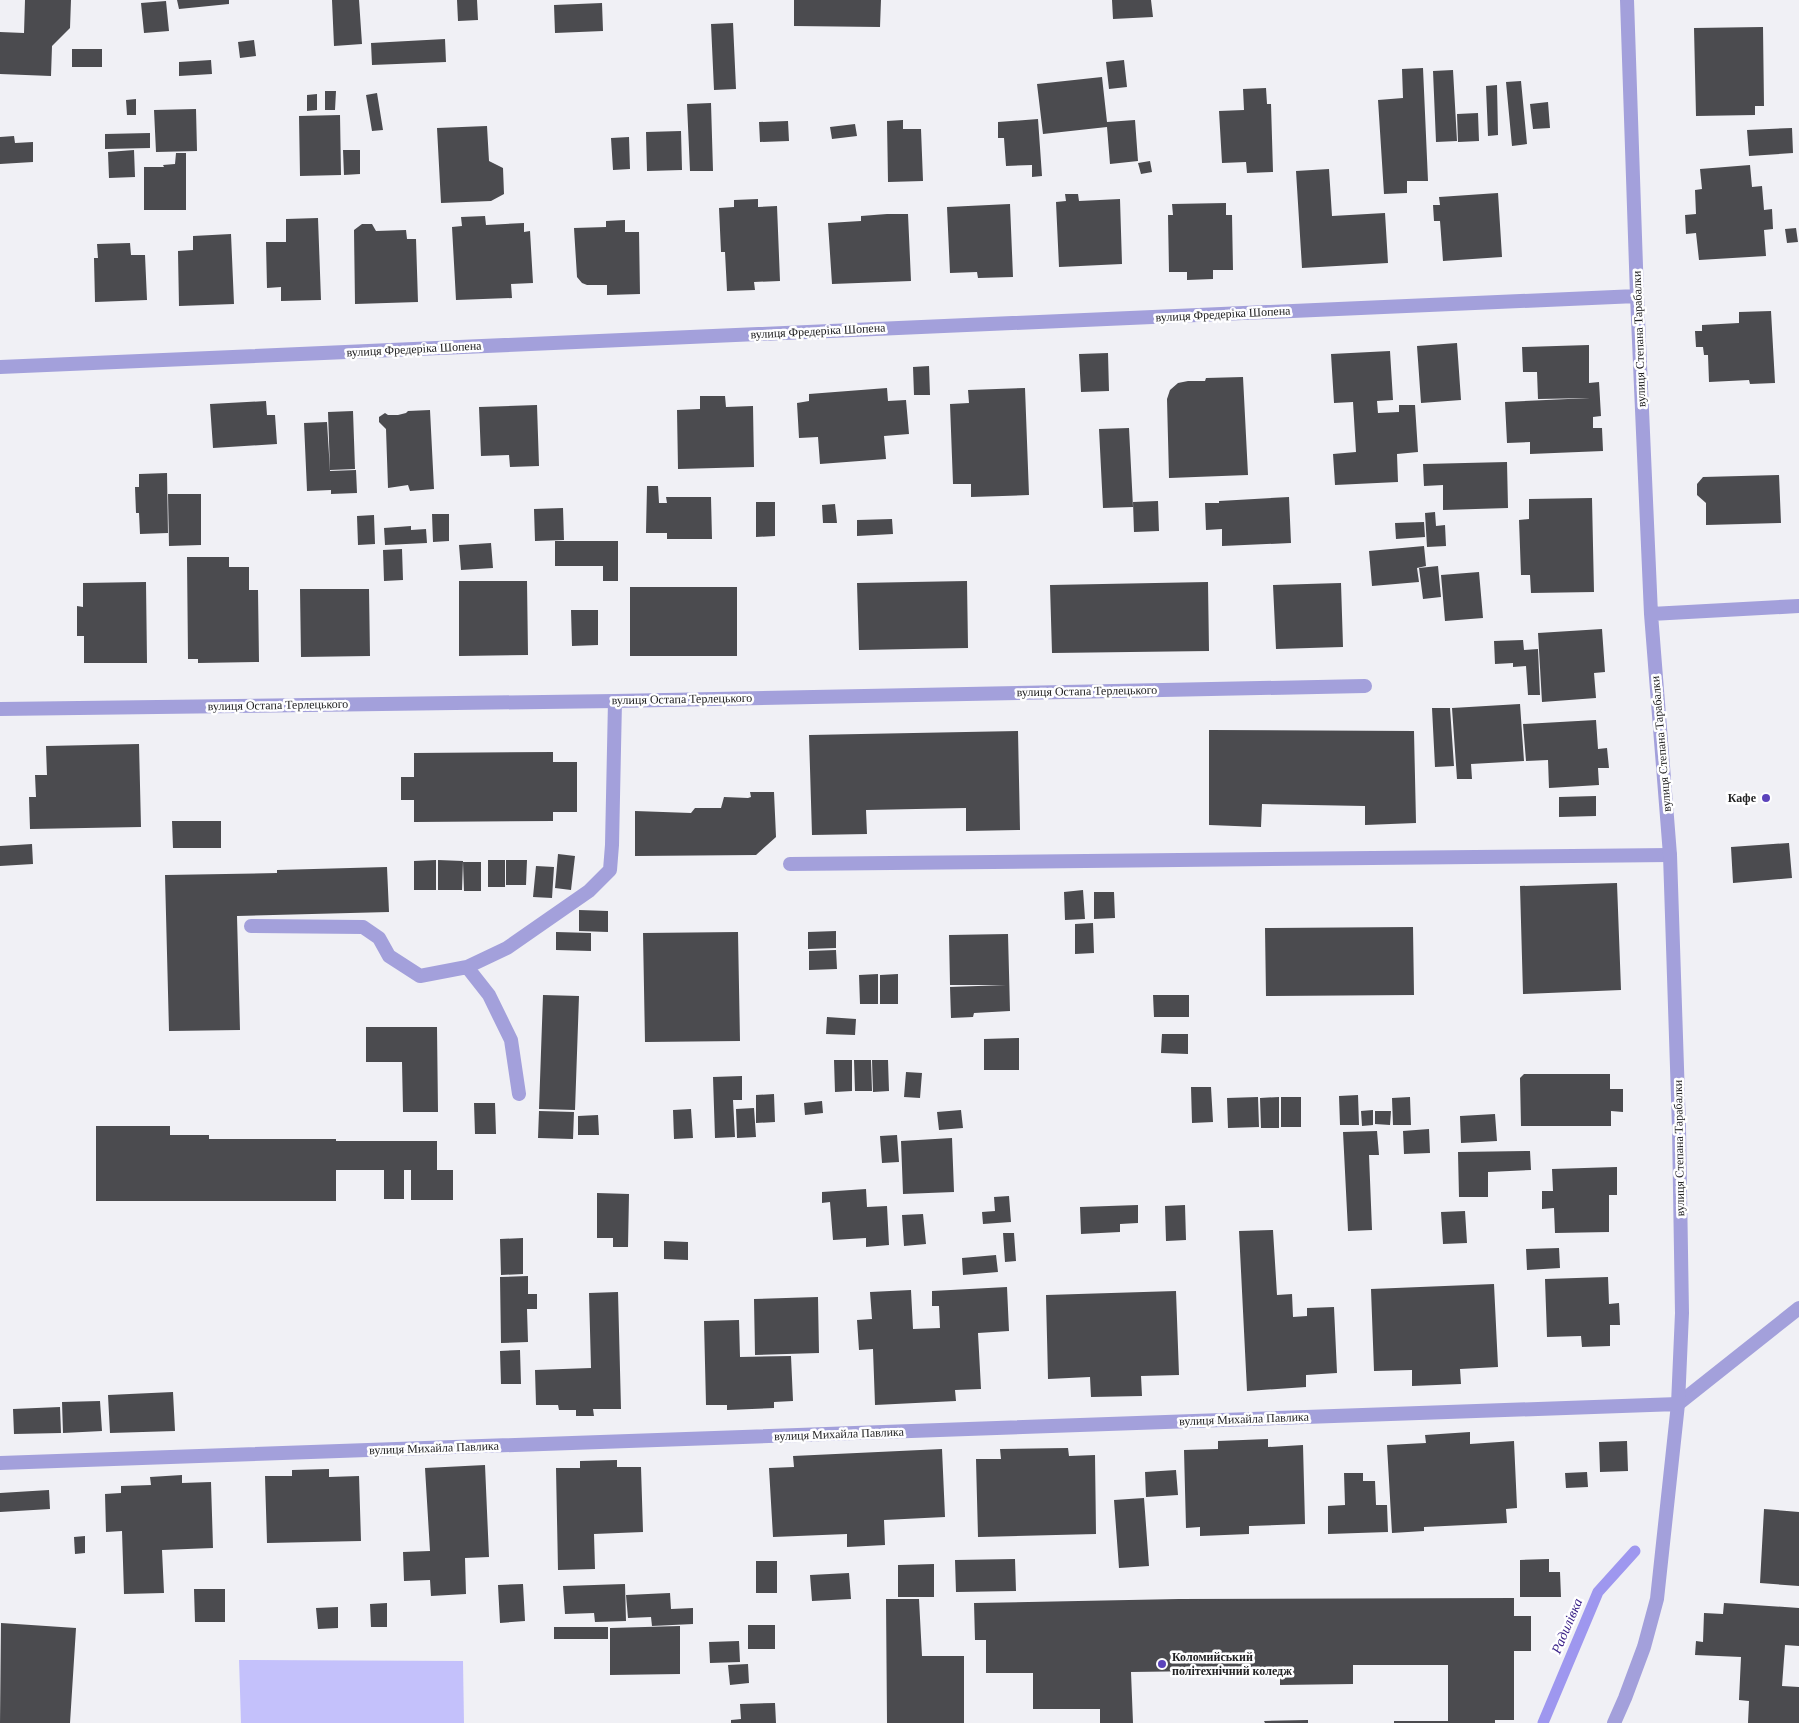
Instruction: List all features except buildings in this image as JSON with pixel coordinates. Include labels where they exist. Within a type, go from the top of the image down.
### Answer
[{"type":"street","name":"вулиця Степана Тарабалки","points":[[1614,1723],[1644,1647],[1657,1599],[1678,1404],[1682,1313],[1679,1128],[1670,856],[1651,614],[1637,296],[1627,0]]},
{"type":"street","name":"вулиця Фредеріка Шопена","points":[[0,367],[1637,296]]},
{"type":"street","points":[[1651,614],[1799,606]]},
{"type":"street","name":"вулиця Остапа Терлецького","points":[[0,709],[615,701],[1365,686]]},
{"type":"street","points":[[251,926],[363,927],[379,938],[389,956],[420,976],[467,967],[507,948],[588,891],[610,870],[615,701]]},
{"type":"street","points":[[790,864],[1670,856]]},
{"type":"street","points":[[467,967],[489,996],[511,1040],[519,1094]]},
{"type":"street","points":[[1678,1404],[1799,1308]]},
{"type":"street","name":"вулиця Михайла Павлика","points":[[0,1463],[1678,1404]]},
{"type":"shaded area","points":[[239,1660],[463,1661],[464,1723],[241,1723]]},
{"type":"waterway","name":"Радилівка","points":[[1543,1723],[1598,1592],[1635,1551]]},
{"type":"place","name":"Кафе","points":[[1766,798]]},
{"type":"place","name":"Коломийський політехнічний коледж","points":[[1162,1664]]}]
